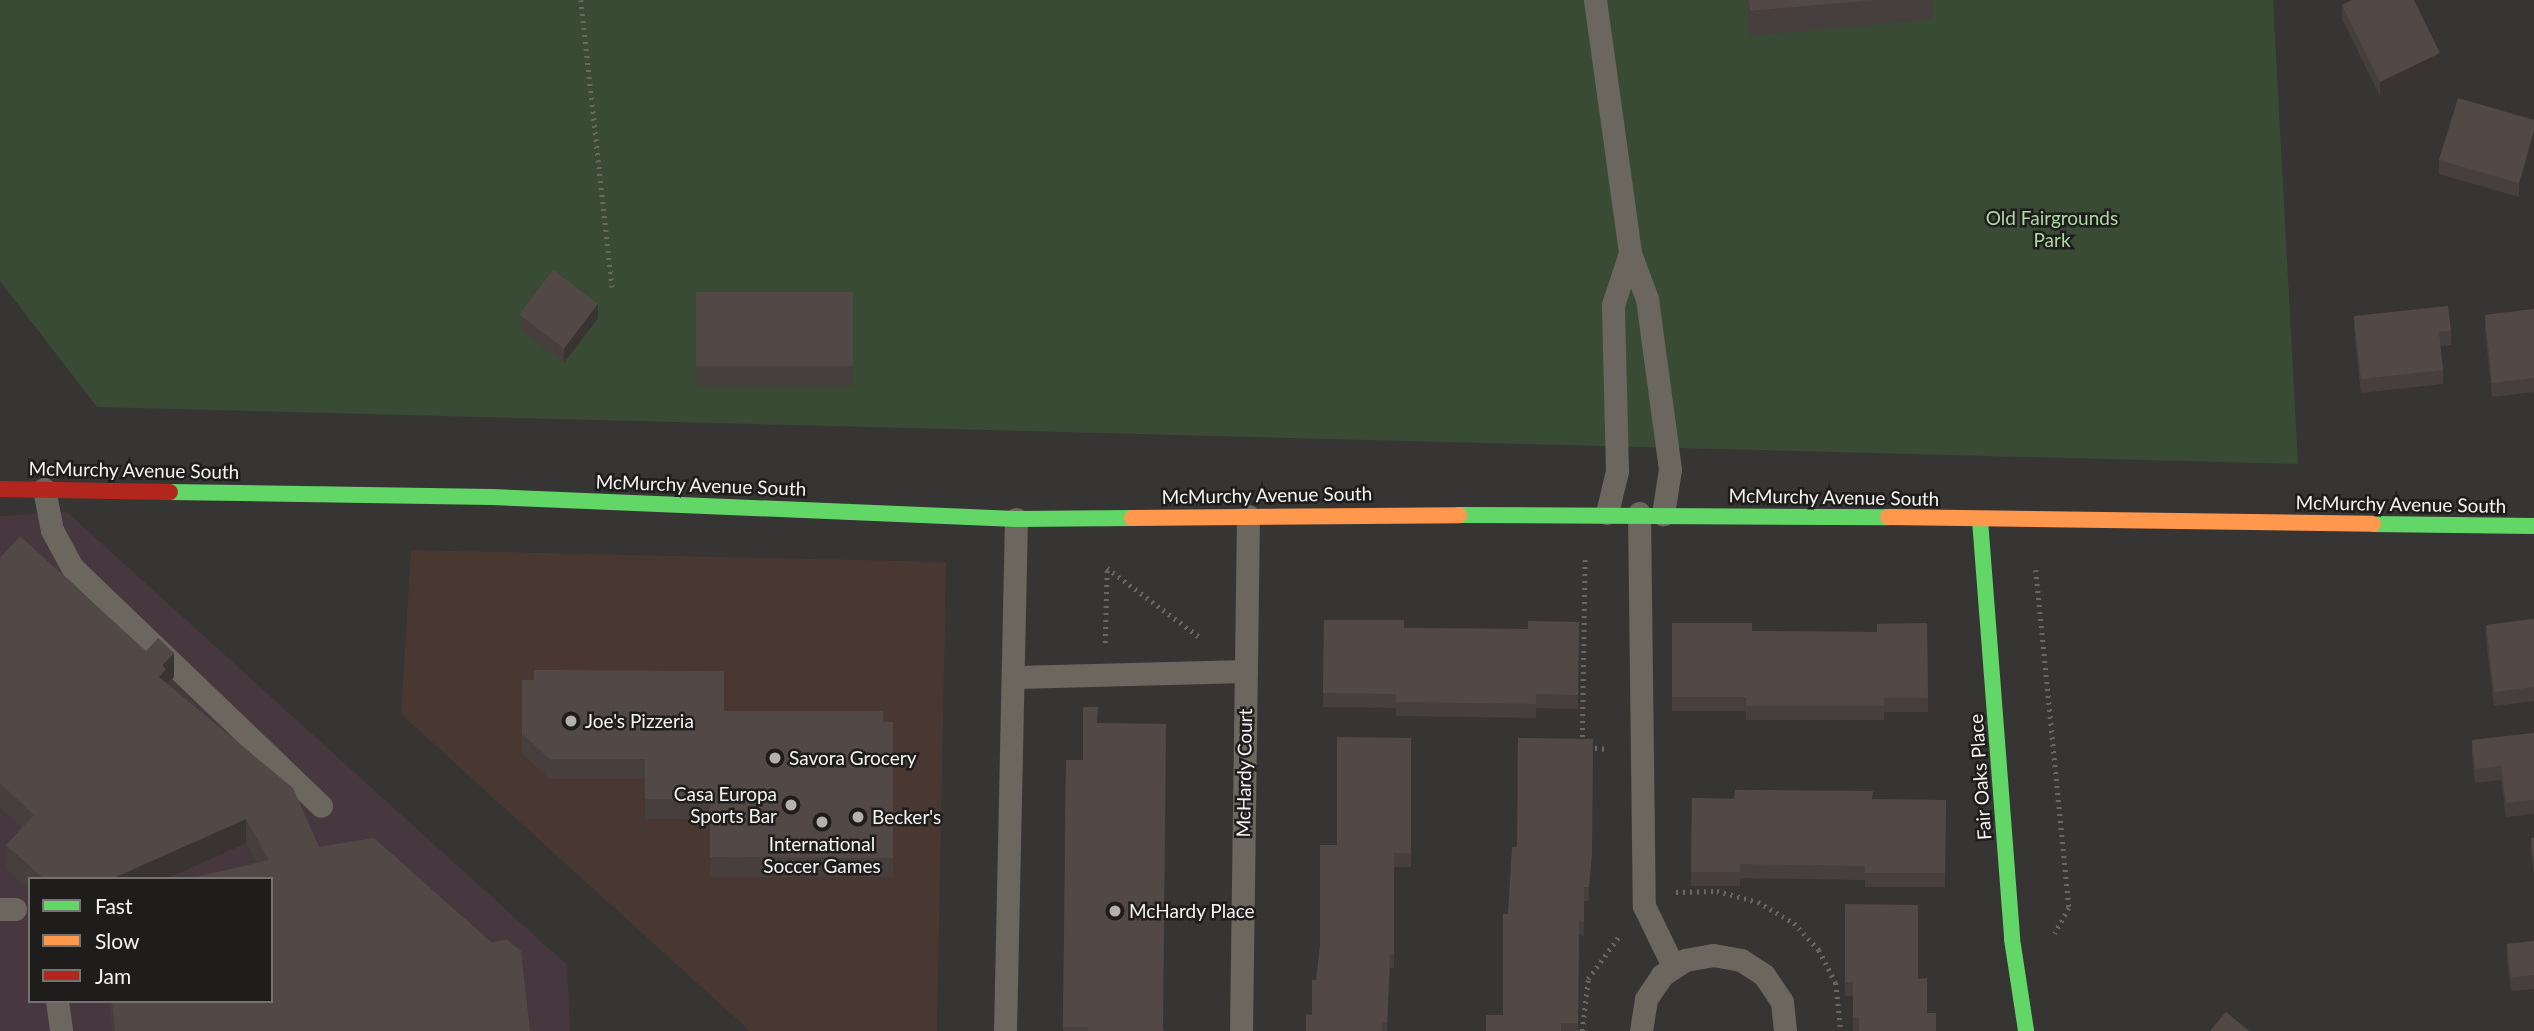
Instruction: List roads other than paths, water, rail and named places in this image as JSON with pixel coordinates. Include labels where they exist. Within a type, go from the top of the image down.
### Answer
[{"type":"street","name":"McMurchy Avenue South","points":[[0,489],[492,497],[1016,519],[1639,513],[2534,526]]},
{"type":"street","name":"Fair Oaks Place","points":[[1980,520],[1988,582],[2012,939],[2026,1031]]},
{"type":"lane","points":[[1595,0],[1630,253],[1647,299],[1670,468],[1663,514]]},
{"type":"lane","points":[[1607,513],[1617,471],[1613,305],[1630,253]]},
{"type":"lane","points":[[44,489],[52,530],[72,567],[321,806]]},
{"type":"lane","points":[[1639,513],[1644,906],[1673,966]]},
{"type":"lane","name":"McHardy Court","points":[[1241,1031],[1248,516]]},
{"type":"lane","points":[[1005,1031],[1016,677],[1016,519]]},
{"type":"lane","points":[[1016,677],[1246,671]]},
{"type":"lane","points":[[1641,1031],[1646,999],[1673,966],[1713,955],[1741,960],[1765,975],[1780,999],[1785,1031]]},
{"type":"lane","points":[[57,1003],[61,1031]]},
{"type":"place","name":"Joe's Pizzeria","points":[[571,721]]},
{"type":"place","name":"Savora Grocery","points":[[775,758]]},
{"type":"place","name":"Casa Europa Sports Bar","points":[[791,805]]},
{"type":"place","name":"Becker's","points":[[858,817]]},
{"type":"place","name":"International Soccer Games","points":[[822,822]]},
{"type":"place","name":"McHardy Place","points":[[1115,911]]},
{"type":"park label","name":"Old Fairgrounds Park","points":[[2052,229]]}]
